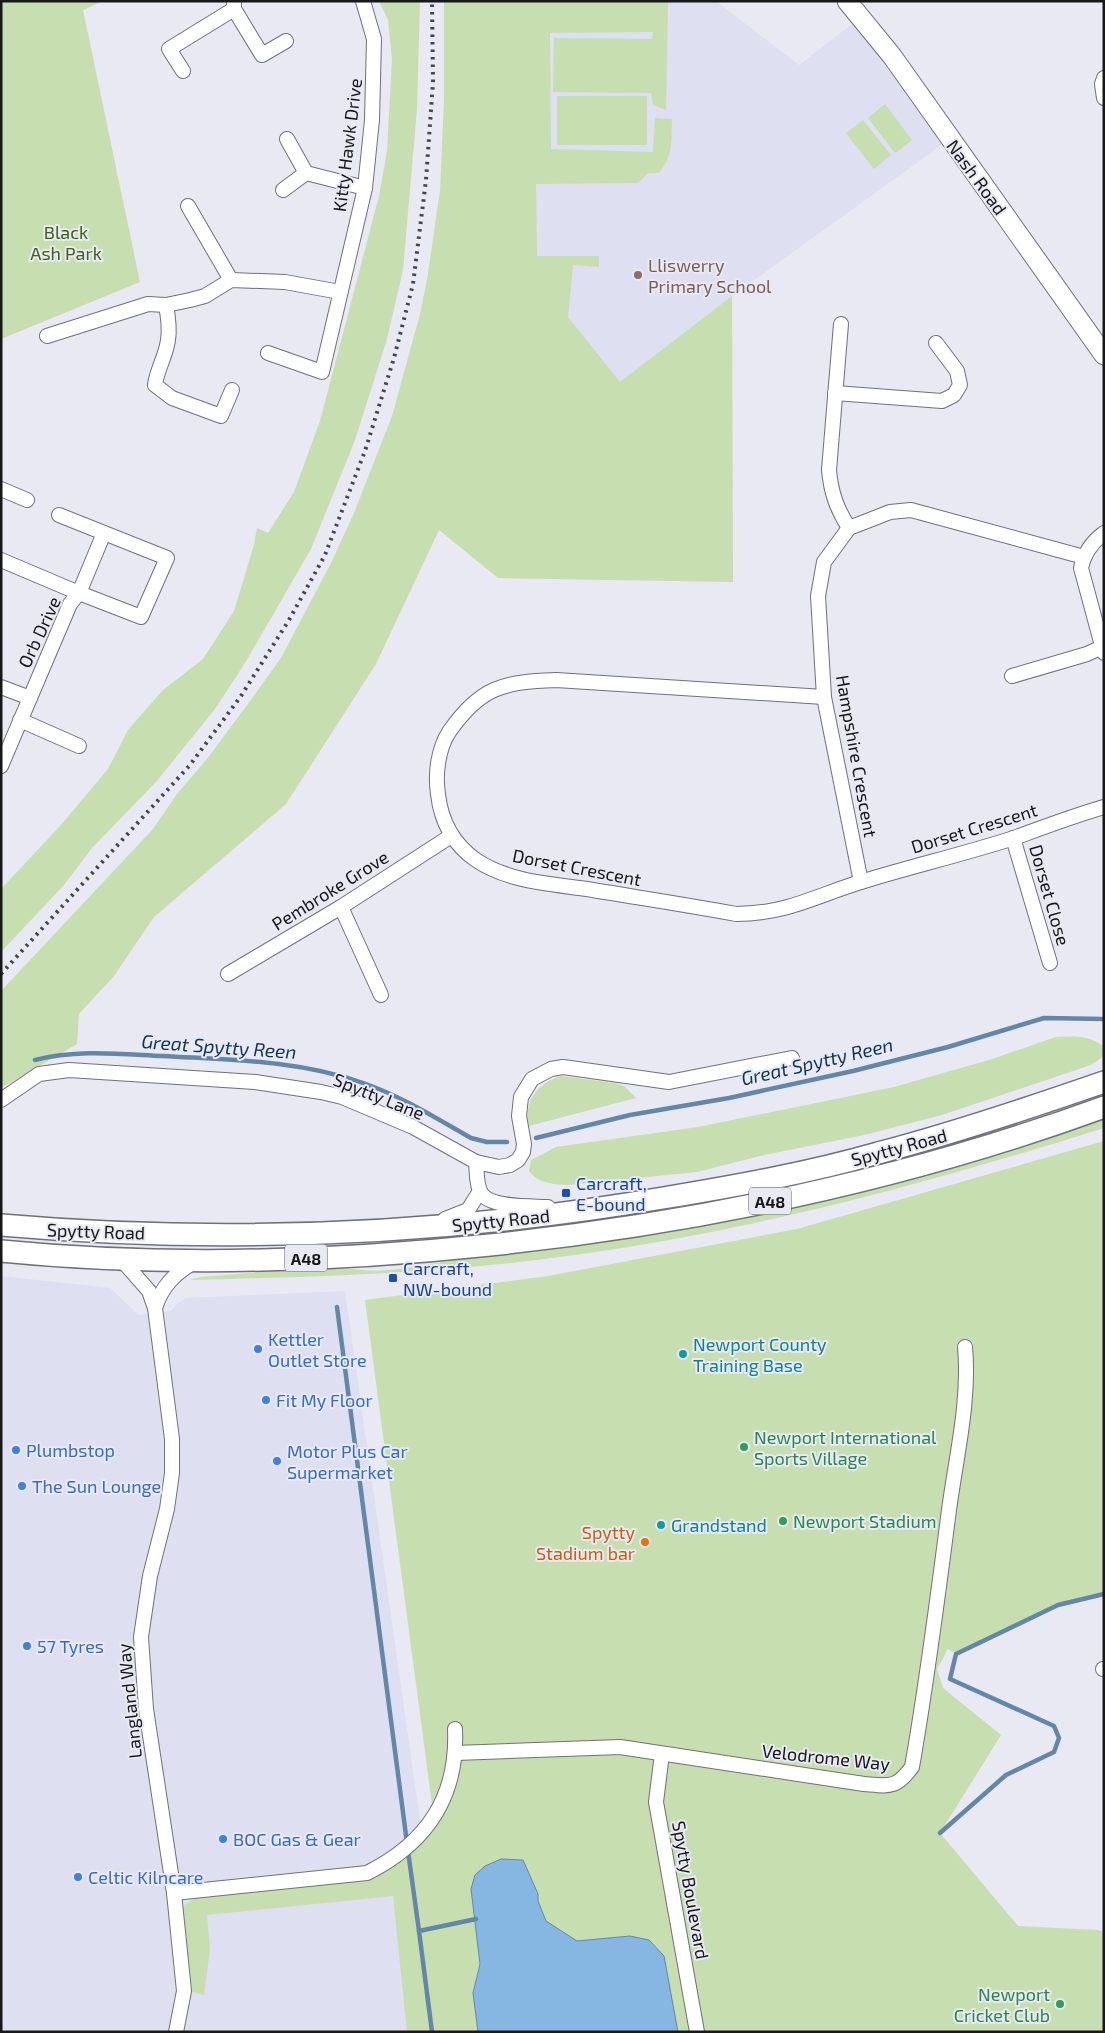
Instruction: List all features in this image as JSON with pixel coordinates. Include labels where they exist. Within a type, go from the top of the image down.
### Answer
[{"type":"main road","name":"Spytty Road","points":[[1,1225],[98,1232],[346,1232],[472,1224],[593,1210],[761,1180],[876,1154],[1000,1118],[1104,1082]]},
{"type":"main road","name":"Spytty Road","points":[[1,1251],[121,1259],[196,1261],[341,1257],[426,1251],[589,1234],[712,1213],[882,1175],[981,1148],[1104,1107]]},
{"type":"street","name":"Kitty Hawk Drive","points":[[268,353],[322,372],[364,188],[372,120],[375,68],[374,39],[363,1]]},
{"type":"street","name":"Nash Road","points":[[847,1],[892,56],[1104,354]]},
{"type":"street","points":[[184,71],[169,49],[234,5],[262,55],[286,41]]},
{"type":"street","points":[[1104,78],[1102,84],[1104,98]]},
{"type":"street","points":[[288,139],[306,174]]},
{"type":"street","points":[[282,190],[306,174],[364,188]]},
{"type":"street","points":[[188,206],[231,280]]},
{"type":"street","points":[[47,336],[148,304],[166,305],[205,296],[231,280],[285,282],[340,292]]},
{"type":"street","points":[[166,305],[169,321],[168,340],[157,371],[155,385],[172,398],[221,416],[232,390]]},
{"type":"street","points":[[841,324],[829,470],[830,490],[836,507],[849,528],[890,512],[911,510],[1084,557]]},
{"type":"street","points":[[835,392],[942,400],[948,398],[954,395],[960,385],[957,371],[936,343]]},
{"type":"street","points":[[1,490],[27,500]]},
{"type":"street","points":[[60,514],[167,558],[141,617],[79,593],[104,533]]},
{"type":"street","name":"Hampshire Crescent","points":[[849,528],[824,562],[818,596],[824,696],[861,882]]},
{"type":"street","points":[[1012,676],[1103,650],[1084,586],[1081,568],[1084,557],[1092,544],[1104,533]]},
{"type":"street","name":"Orb Drive","points":[[1,560],[79,593],[70,604],[20,720],[6,744],[1,766]]},
{"type":"street","name":"Dorset Crescent","points":[[824,696],[556,680],[531,681],[507,685],[481,695],[463,713],[448,734],[439,757],[436,780],[438,800],[451,836],[476,860],[519,878],[736,914],[758,914],[793,907],[861,882],[1013,838],[1059,820],[1104,807]]},
{"type":"street","points":[[1,687],[30,698]]},
{"type":"street","points":[[20,720],[79,746]]},
{"type":"street","name":"Pembroke Grove","points":[[228,974],[341,908],[451,836]]},
{"type":"street","name":"Dorset Close","points":[[1013,838],[1050,963]]},
{"type":"street","points":[[341,908],[380,996]]},
{"type":"street","name":"Spytty Lane","points":[[1,1100],[39,1074],[69,1070],[255,1082],[342,1098],[413,1127],[476,1162],[499,1167],[510,1166],[518,1160],[523,1152],[524,1144],[519,1116],[521,1097],[532,1079],[551,1069],[563,1067],[669,1082],[792,1058]]},
{"type":"street","points":[[346,1232],[413,1225],[460,1215],[473,1205],[480,1191],[476,1162]]},
{"type":"street","points":[[480,1191],[490,1200],[506,1204],[593,1210]]},
{"type":"street","name":"Langland Way","points":[[121,1259],[149,1291],[155,1308],[172,1440],[172,1473],[167,1509],[150,1576],[141,1637],[148,1717],[174,1893],[184,1991],[176,2032]]},
{"type":"street","points":[[155,1308],[160,1290],[181,1270],[196,1261]]},
{"type":"street","name":"Velodrome Way","points":[[456,1753],[620,1747],[864,1784],[892,1786],[903,1779],[912,1767],[958,1454],[966,1375],[965,1347]]},
{"type":"street","points":[[174,1893],[367,1872],[383,1865],[415,1842],[438,1812],[449,1789],[456,1753],[455,1729]]},
{"type":"street","name":"Spytty Boulevard","points":[[662,1754],[656,1802],[697,2032]]},
{"type":"shaded area","name":"Lliswerry Primary School","points":[[536,1],[716,1],[799,65],[860,18],[950,139],[732,296],[733,582],[498,578]]},
{"type":"shaded area","points":[[1,1276],[110,1288],[139,1315],[171,1311],[186,1298],[345,1291],[450,2032],[1,2032]]},
{"type":"green space","name":"Black Ash Park","points":[[1,1],[103,1],[83,10],[140,282],[1,339]]},
{"type":"green space","points":[[379,1],[420,1],[417,109],[403,270],[387,339],[355,440],[311,549],[245,663],[215,709],[156,782],[92,848],[64,885],[1,952],[1,889],[61,825],[108,769],[128,730],[163,690],[203,659],[234,611],[254,545],[257,528],[268,533],[294,492],[320,421],[379,196],[387,151],[392,59],[388,20]]},
{"type":"green space","points":[[444,1],[668,1],[666,110],[653,105],[651,93],[553,92],[554,38],[652,39],[653,32],[550,33],[551,149],[653,152],[655,118],[672,119],[671,141],[667,160],[659,173],[648,173],[638,183],[536,184],[537,256],[599,256],[599,267],[573,265],[568,317],[620,382],[732,296],[733,582],[498,578],[439,530],[376,664],[286,804],[154,917],[114,976],[79,1014],[77,1044],[1,1088],[1,991],[153,829],[177,794],[207,759],[253,697],[281,658],[331,563],[354,513],[392,416],[420,314],[427,280],[440,191],[444,99]]},
{"type":"green space","points":[[557,96],[647,96],[647,145],[557,145]]},
{"type":"green space","points":[[885,104],[912,140],[895,153],[868,118]]},
{"type":"green space","points":[[863,120],[891,155],[874,169],[846,133]]},
{"type":"green space","points":[[1056,1037],[1075,1037],[1093,1040],[1104,1047],[1104,1056],[1091,1065],[942,1115],[864,1135],[764,1155],[697,1172],[568,1185],[542,1181],[529,1171],[531,1160],[556,1147],[698,1127],[894,1087],[989,1060]]},
{"type":"green space","points":[[561,1076],[615,1083],[624,1086],[636,1098],[529,1126],[528,1109],[534,1094],[545,1083]]},
{"type":"green space","points":[[1104,1115],[1104,1128],[975,1167],[845,1202],[648,1244],[483,1266],[434,1270],[189,1280],[201,1277],[323,1267],[376,1271],[400,1269],[499,1253]]},
{"type":"green space","name":"Newport International Sports Village","points":[[1104,1141],[1104,1594],[1058,1605],[956,1654],[948,1649],[937,1669],[943,1688],[1001,1735],[940,1833],[1018,1926],[1098,1930],[1104,1932],[1104,2032],[407,2032],[393,1896],[207,1915],[210,1949],[204,1995],[188,1991],[181,1907],[197,1897],[375,1878],[396,1864],[430,1828],[435,1827],[365,1300],[548,1276],[797,1229]]},
{"type":"water","points":[[501,1859],[523,1860],[538,1894],[538,1901],[546,1921],[577,1941],[630,1936],[649,1940],[664,1956],[678,2032],[478,2032],[473,1993],[480,1964],[471,1889],[475,1875],[485,1866]]},
{"type":"waterway","name":"Great Spytty Reen","points":[[536,1138],[630,1115],[729,1098],[853,1071],[948,1047],[1044,1018],[1104,1019]]},
{"type":"waterway","name":"Great Spytty Reen","points":[[35,1060],[67,1054],[115,1053],[239,1060],[289,1065],[338,1075],[377,1088],[418,1108],[471,1138],[487,1142],[507,1142]]},
{"type":"waterway","points":[[337,1307],[407,1843]]},
{"type":"waterway","points":[[940,1833],[1006,1775],[1054,1752],[1059,1738],[1054,1726],[950,1679],[956,1654],[1058,1605],[1104,1594]]},
{"type":"waterway","points":[[408,1851],[419,1931]]},
{"type":"waterway","points":[[432,2032],[419,1931],[476,1919]]},
{"type":"railway","points":[[1,974],[190,765],[241,696],[289,620],[325,555],[365,451],[394,358],[413,284],[426,180],[433,82],[432,1]]},
{"type":"place","name":"Lliswerry Primary School","points":[[638,275]]},
{"type":"place","name":"Carcraft, E-bound","points":[[566,1193]]},
{"type":"place","name":"Carcraft, NW-bound","points":[[393,1278]]},
{"type":"place","name":"Kettler Outlet Store","points":[[258,1349]]},
{"type":"place","name":"Newport County Training Base","points":[[683,1354]]},
{"type":"place","name":"Fit My Floor","points":[[266,1400]]},
{"type":"place","name":"Newport International Sports Village","points":[[744,1447]]},
{"type":"place","name":"Plumbstop","points":[[16,1450]]},
{"type":"place","name":"Motor Plus Car Supermarket","points":[[277,1461]]},
{"type":"place","name":"The Sun Lounge","points":[[22,1486]]},
{"type":"place","name":"Newport Stadium","points":[[783,1521]]},
{"type":"place","name":"Grandstand","points":[[661,1525]]},
{"type":"place","name":"Spytty Stadium bar","points":[[645,1542]]},
{"type":"place","name":"57 Tyres","points":[[27,1646]]},
{"type":"place","name":"BOC Gas & Gear","points":[[223,1839]]},
{"type":"place","name":"Celtic Kilncare","points":[[78,1877]]},
{"type":"place","name":"Newport Cricket Club","points":[[1060,2004]]}]
